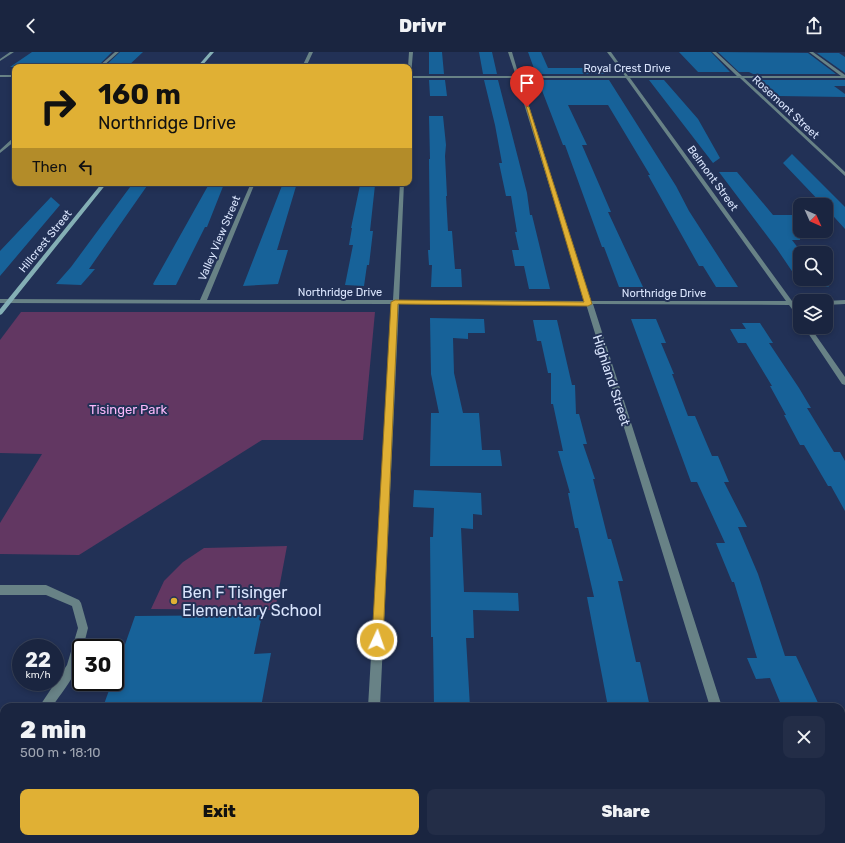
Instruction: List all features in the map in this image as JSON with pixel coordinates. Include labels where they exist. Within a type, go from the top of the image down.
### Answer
[{"type":"street","points":[[0,60],[12,52]]},
{"type":"street","points":[[103,64],[117,52]]},
{"type":"street","points":[[202,64],[212,52]]},
{"type":"street","points":[[305,64],[311,52]]},
{"type":"street","points":[[410,64],[411,52]]},
{"type":"street","name":"Highland Street","points":[[510,52],[715,703]]},
{"type":"street","name":"Belmont Street","points":[[609,52],[793,306]]},
{"type":"street","name":"Rosemont Street","points":[[714,52],[845,175]]},
{"type":"street","points":[[811,52],[845,77]]},
{"type":"street","points":[[0,76],[12,76]]},
{"type":"street","name":"Royal Crest Drive","points":[[412,77],[845,77]]},
{"type":"street","points":[[0,152],[12,142]]},
{"type":"street","name":"Hillcrest Street","points":[[0,313],[103,186]]},
{"type":"street","name":"Valley View Street","points":[[203,301],[252,186]]},
{"type":"street","points":[[374,703],[402,186]]},
{"type":"street","name":"Northridge Drive","points":[[0,301],[588,304],[791,303]]},
{"type":"street","points":[[833,303],[845,302]]},
{"type":"street","points":[[812,334],[845,382]]},
{"type":"street","points":[[0,590],[46,590],[76,603],[83,628],[72,668],[48,703]]},
{"type":"green space","name":"Tisinger Park","points":[[21,312],[375,312],[363,440],[262,440],[79,555],[0,554],[0,523],[42,454],[0,453],[0,340]]},
{"type":"green space","points":[[287,546],[275,610],[151,609],[164,581],[183,562],[204,548]]},
{"type":"building","points":[[32,52],[112,52],[100,64],[14,64]]},
{"type":"building","points":[[120,52],[143,52],[130,64],[107,64]]},
{"type":"building","points":[[429,52],[442,52],[444,74],[429,74]]},
{"type":"building","points":[[479,52],[492,52],[497,74],[483,74]]},
{"type":"building","points":[[528,52],[541,52],[548,68],[601,68],[606,74],[536,74]]},
{"type":"building","points":[[679,52],[711,52],[730,72],[698,72]]},
{"type":"building","points":[[718,52],[808,53],[836,74],[753,74],[749,72],[739,72]]},
{"type":"building","points":[[817,53],[839,53],[845,57],[845,73]]},
{"type":"building","points":[[429,80],[445,80],[447,96],[430,96]]},
{"type":"building","points":[[484,80],[498,80],[527,193],[530,215],[532,215],[550,289],[529,289],[524,266],[515,266],[512,250],[519,250],[515,232],[517,232],[511,196],[506,196],[499,163],[502,163],[495,125]]},
{"type":"building","points":[[538,80],[609,80],[676,186],[689,211],[738,287],[716,287],[703,266],[699,266],[648,175],[650,175],[608,105],[568,105],[587,145],[582,145],[611,212],[608,212],[643,287],[619,287],[604,247],[602,247],[565,145],[563,145]]},
{"type":"building","points":[[649,80],[664,80],[698,119],[720,158],[713,163]]},
{"type":"building","points":[[758,80],[845,80],[845,86],[834,86],[845,94],[845,97],[778,96]]},
{"type":"building","points":[[429,116],[443,116],[446,145],[445,156],[448,231],[452,231],[455,269],[461,269],[462,287],[431,287],[432,265],[429,265],[428,250],[430,250]]},
{"type":"building","points":[[792,154],[845,207],[845,229],[833,216],[833,198],[816,198],[783,163]]},
{"type":"building","points":[[719,172],[737,172],[773,215],[793,215],[793,238],[800,238],[800,240],[792,240],[797,246],[793,246],[793,273]]},
{"type":"building","points":[[131,186],[147,186],[89,269],[95,269],[81,285],[56,284],[71,267]]},
{"type":"building","points":[[208,186],[223,186],[207,227],[205,227],[176,285],[153,284]]},
{"type":"building","points":[[282,186],[296,186],[277,250],[288,250],[278,284],[243,286]]},
{"type":"building","points":[[360,186],[375,186],[370,231],[373,231],[369,265],[367,265],[364,286],[345,285],[353,245],[349,245]]},
{"type":"building","points":[[51,197],[60,205],[0,276],[0,251]]},
{"type":"building","points":[[802,286],[828,286],[829,287]]},
{"type":"building","points":[[430,318],[484,319],[485,333],[468,333],[468,339],[453,338],[454,373],[463,413],[479,413],[482,450],[500,450],[502,466],[430,466],[431,413],[439,413],[431,374]]},
{"type":"building","points":[[631,319],[656,319],[666,343],[661,343],[674,374],[672,374],[688,416],[695,416],[712,456],[718,456],[729,482],[724,482],[747,527],[738,527],[758,574],[785,656],[796,656],[818,703],[780,703],[770,678],[756,679],[747,658],[757,658],[734,582],[732,582],[716,543],[725,543],[697,482],[691,482]]},
{"type":"building","points":[[533,320],[557,320],[572,385],[575,385],[576,414],[579,414],[587,444],[583,444],[595,479],[593,479],[608,539],[611,539],[623,581],[618,581],[636,662],[640,662],[649,703],[607,703],[587,597],[594,597],[578,528],[575,528],[568,493],[570,493],[558,451],[563,451],[553,404],[551,404],[551,373],[548,373],[541,341],[537,341]]},
{"type":"building","points":[[742,323],[760,323],[773,343],[769,343],[811,408],[807,408],[834,452],[840,452],[845,461],[845,511],[831,486],[828,486],[804,445],[800,445],[770,386],[772,386],[746,343],[738,343],[730,329],[746,329]]},
{"type":"building","points":[[414,490],[481,493],[482,515],[473,514],[473,529],[461,528],[464,592],[518,593],[519,611],[473,610],[474,638],[466,638],[470,703],[434,703],[433,637],[431,637],[430,537],[433,537],[434,508],[413,507]]},
{"type":"building","points":[[262,615],[254,654],[271,653],[262,703],[104,703],[109,691],[124,691],[124,647],[135,616]]},
{"type":"place","name":"Ben F Tisinger Elementary School","points":[[174,601]]},
{"type":"route","points":[[377,640],[395,302],[588,304],[527,107]]}]
